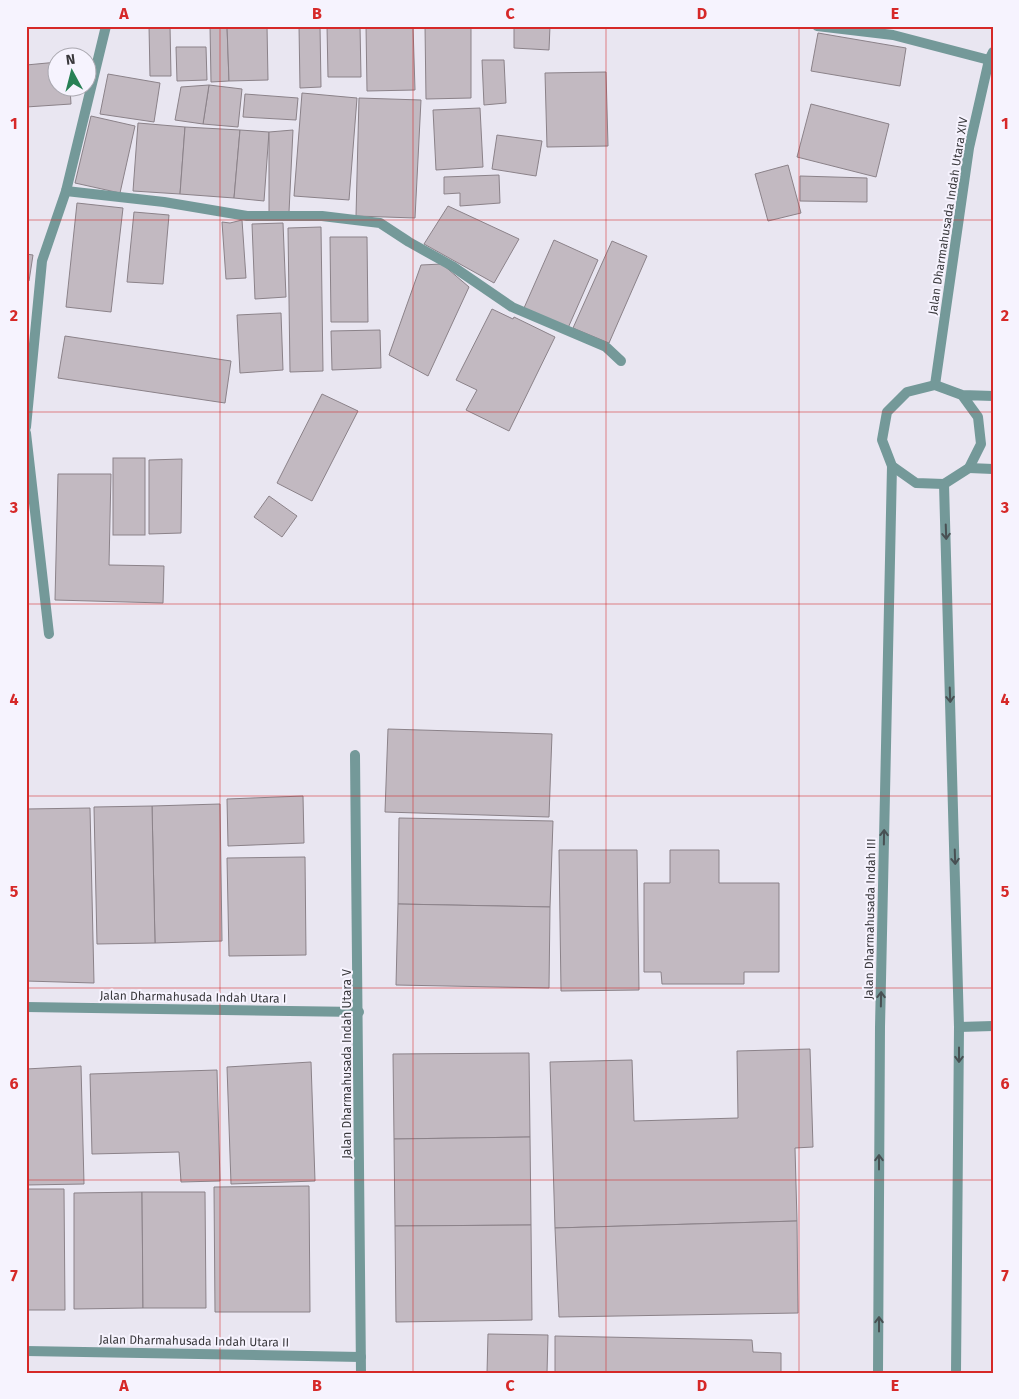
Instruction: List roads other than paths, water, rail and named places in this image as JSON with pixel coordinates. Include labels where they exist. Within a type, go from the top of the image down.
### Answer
[{"type":"street","points":[[26,427],[42,261],[66,191],[106,26]]},
{"type":"street","points":[[817,26],[893,36],[991,56]]},
{"type":"street","name":"Jalan Dharmahusada Indah Utara XIV","points":[[935,385],[970,148],[991,56]]},
{"type":"street","points":[[66,191],[164,202],[247,216],[322,216],[380,223],[452,266],[512,307],[606,347],[622,361]]},
{"type":"street","points":[[962,396],[978,417],[981,444],[969,468],[944,484],[916,483],[892,466],[882,440],[887,412],[907,392],[935,385],[962,396],[993,396]]},
{"type":"street","points":[[26,433],[49,634]]},
{"type":"street","name":"Jalan Dharmahusada Indah III","points":[[878,1373],[880,1017],[892,466]]},
{"type":"street","points":[[969,468],[993,469]]},
{"type":"street","points":[[944,484],[959,1027],[956,1373]]},
{"type":"street","name":"Jalan Dharmahusada Indah Utara V","points":[[355,755],[359,1012],[361,1373]]},
{"type":"street","name":"Jalan Dharmahusada Indah Utara I","points":[[26,1007],[359,1012]]},
{"type":"street","points":[[959,1027],[993,1026]]},
{"type":"street","name":"Jalan Dharmahusada Indah Utara II","points":[[26,1351],[361,1357]]}]
